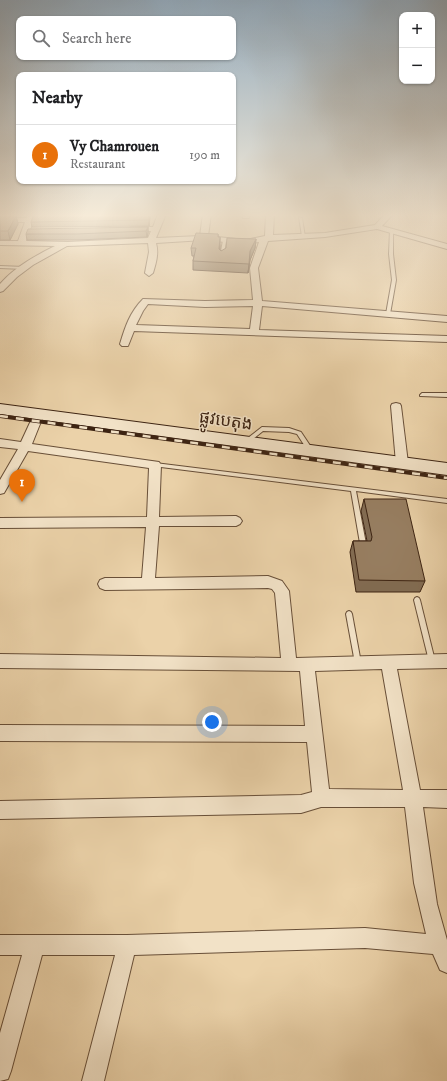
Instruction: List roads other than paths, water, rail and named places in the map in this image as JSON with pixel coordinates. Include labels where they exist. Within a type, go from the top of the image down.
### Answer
[{"type":"main road","name":"ផ្លូវបេតុង","points":[[0,408],[447,468]]},
{"type":"street","points":[[0,288],[9,278],[30,264]]},
{"type":"street","points":[[149,272],[151,264]]},
{"type":"street","points":[[254,333],[258,303],[254,268],[255,264]]},
{"type":"street","points":[[125,344],[129,328],[142,304],[146,301],[205,304],[258,303],[447,319]]},
{"type":"street","points":[[129,328],[447,339]]},
{"type":"street","points":[[396,406],[402,463]]},
{"type":"street","points":[[0,490],[25,447],[39,414]]},
{"type":"street","points":[[0,443],[155,465],[153,521],[148,584]]},
{"type":"street","points":[[0,523],[236,521]]},
{"type":"street","points":[[105,584],[268,582],[277,585],[282,591],[289,665]]},
{"type":"street","points":[[0,661],[289,665],[447,661]]},
{"type":"street","points":[[388,662],[413,800],[427,903],[438,945],[447,963]]},
{"type":"street","points":[[307,664],[321,798]]},
{"type":"street","points":[[0,733],[314,734]]},
{"type":"street","points":[[0,810],[301,804],[321,798],[413,800],[447,799]]},
{"type":"street","points":[[0,945],[127,945],[365,938],[438,945]]},
{"type":"street","points":[[0,1071],[35,945]]},
{"type":"street","points":[[93,1081],[127,945]]},
{"type":"lane","points":[[388,314],[394,280],[392,264]]},
{"type":"lane","points":[[0,267],[24,268]]},
{"type":"lane","points":[[422,395],[447,395]]},
{"type":"lane","points":[[155,465],[447,501]]},
{"type":"lane","points":[[353,489],[364,549]]},
{"type":"lane","points":[[417,600],[432,661]]},
{"type":"lane","points":[[349,614],[358,663]]},
{"type":"railway","points":[[0,416],[447,478]]},
{"type":"place","name":"Vy Chamrouen","points":[[22,502]]}]
